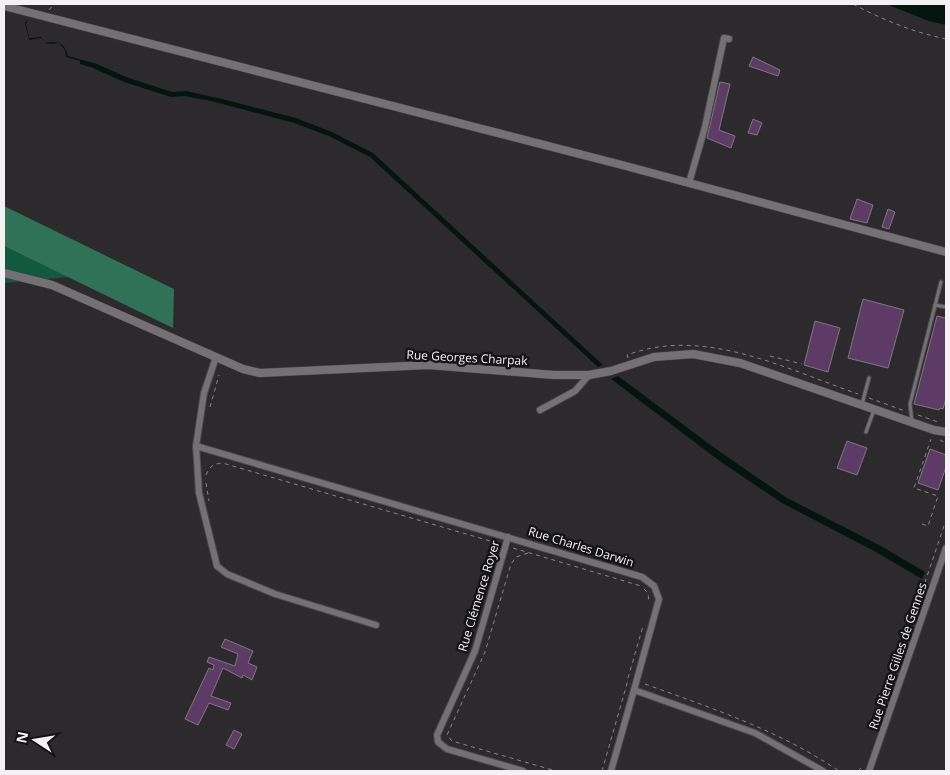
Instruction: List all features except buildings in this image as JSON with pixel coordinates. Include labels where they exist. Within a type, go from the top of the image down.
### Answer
[{"type":"street","points":[[4,6],[689,183],[946,252]]},
{"type":"street","points":[[689,183],[705,127],[724,38],[729,39]]},
{"type":"street","name":"Rue Georges Charpak","points":[[4,274],[52,285],[243,369],[260,373],[428,365],[589,375],[600,374],[668,354],[701,355],[740,363],[912,422],[943,439]]},
{"type":"street","points":[[216,357],[200,411],[196,446],[198,493],[217,566],[227,574],[286,598],[376,626]]},
{"type":"street","points":[[540,410],[575,391],[589,375]]},
{"type":"street","name":"Rue Georges Charpak","points":[[933,433],[946,432]]},
{"type":"street","name":"Rue Charles Darwin","points":[[196,446],[642,577],[654,586],[658,592],[658,607],[634,690]]},
{"type":"street","name":"Rue Clémence Royer","points":[[508,537],[475,652],[437,735],[438,742],[447,749],[523,771]]},
{"type":"street","name":"Rue Pierre Gilles de Gennes","points":[[869,771],[946,548]]},
{"type":"street","points":[[611,771],[634,690],[755,733],[823,771]]},
{"type":"lane","points":[[912,422],[910,404],[940,282]]},
{"type":"lane","points":[[935,305],[946,307]]},
{"type":"lane","points":[[862,405],[870,378]]},
{"type":"lane","points":[[866,432],[874,409]]},
{"type":"path","points":[[46,13],[54,4]]},
{"type":"path","points":[[853,4],[911,30],[946,39]]},
{"type":"path","points":[[770,356],[802,364]]},
{"type":"path","points":[[210,408],[218,376],[218,373],[211,370]]},
{"type":"path","points":[[922,524],[928,526],[938,496],[914,488],[933,433]]},
{"type":"path","points":[[943,439],[946,443]]},
{"type":"path","points":[[206,476],[212,466],[218,463],[226,464],[637,584],[648,593],[649,605]]},
{"type":"path","points":[[205,466],[209,501]]},
{"type":"path","points":[[929,504],[935,506]]},
{"type":"path","points":[[881,711],[946,520]]},
{"type":"path","points":[[530,553],[520,555],[511,564],[485,652],[447,735],[452,742],[556,771]]},
{"type":"path","points":[[628,678],[644,623]]},
{"type":"path","points":[[858,771],[863,765]]},
{"type":"green space","points":[[4,206],[174,289],[173,328],[4,246]]},
{"type":"green space","points":[[4,246],[69,277],[4,283]]},
{"type":"shaded area","points":[[886,4],[946,4],[946,25],[929,21]]},
{"type":"shaded area","points":[[28,19],[26,24],[29,38],[41,37],[46,43],[41,38],[29,40],[25,23]]},
{"type":"shaded area","points":[[59,43],[65,48],[68,56],[97,64],[126,77],[172,92],[186,91],[296,118],[332,132],[373,153],[603,365],[598,367],[370,157],[329,136],[294,123],[215,102],[185,96],[171,97],[124,82],[80,64],[80,61],[66,57],[65,50]]},
{"type":"shaded area","points":[[618,376],[716,449],[787,498],[881,546],[925,572],[922,579],[876,552],[782,503],[721,462],[611,379]]}]
